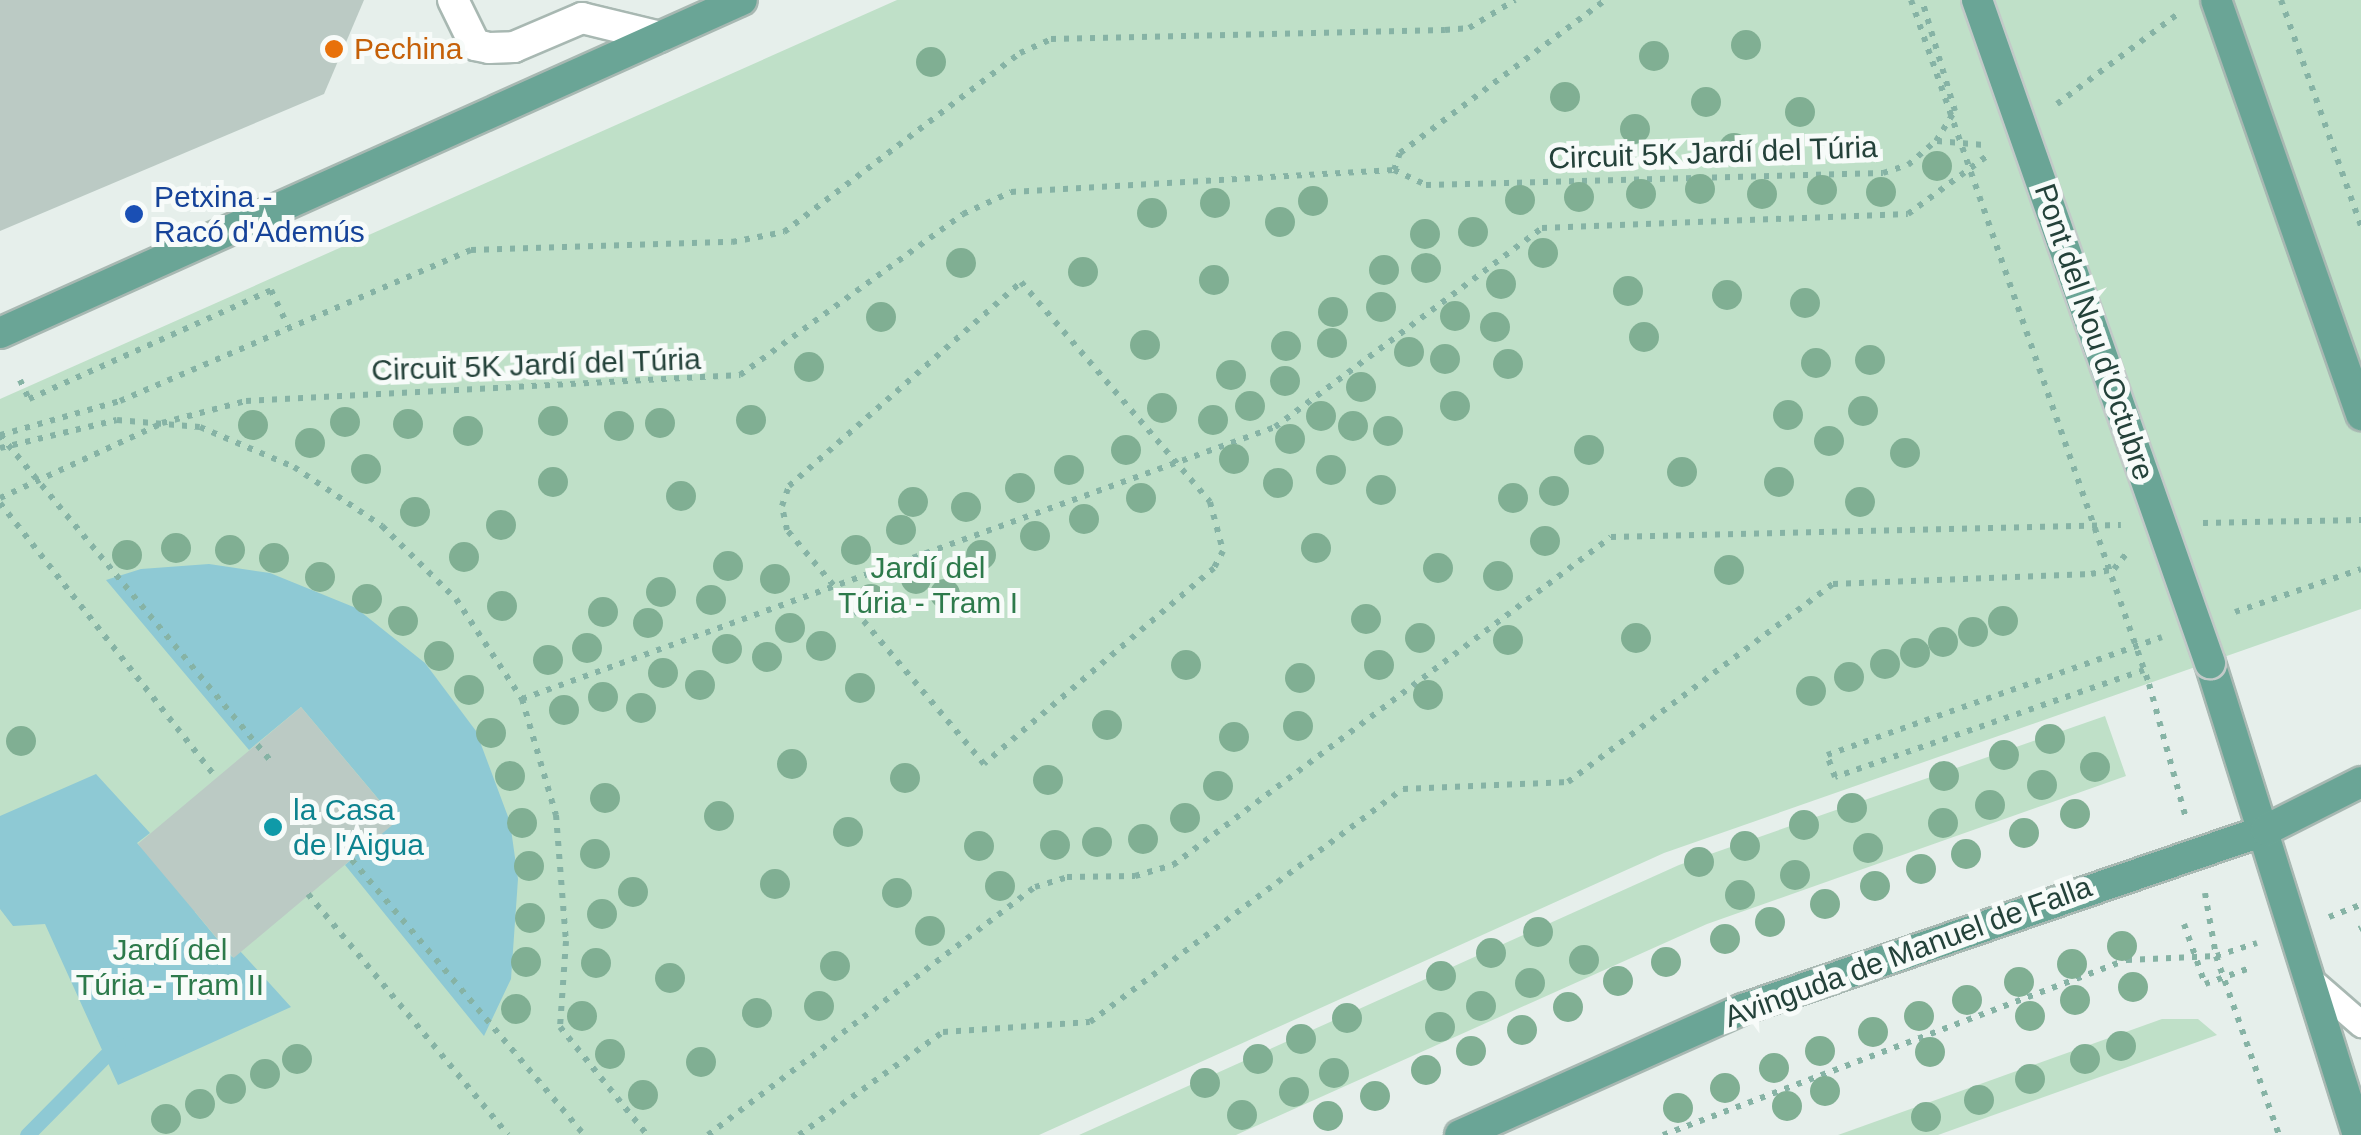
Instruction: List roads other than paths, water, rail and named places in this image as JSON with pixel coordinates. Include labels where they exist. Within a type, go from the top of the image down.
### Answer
[{"type":"main road","points":[[0,333],[742,0]]},
{"type":"main road","name":"Pont del Nou d'Octubre","points":[[1977,0],[2210,663],[2266,830],[2358,1135]]},
{"type":"main road","points":[[2216,0],[2361,415]]},
{"type":"main road","name":"Avinguda de Manuel de Falla","points":[[1460,1135],[1743,1010],[2266,830],[2361,782]]},
{"type":"street","points":[[453,0],[475,45],[514,46],[582,18],[660,37]]},
{"type":"lane","points":[[2308,977],[2361,1024]]},
{"type":"water","points":[[209,564],[270,573],[356,608],[425,663],[476,731],[510,822],[518,879],[511,979],[484,1036],[345,865],[396,820],[301,707],[249,750],[106,580],[141,569]]},
{"type":"water","points":[[96,774],[150,833],[137,843],[196,903],[195,912],[232,957],[240,951],[291,1007],[118,1085],[45,924],[13,926],[0,909],[0,816]]},
{"type":"waterway","points":[[27,1135],[118,1043]]},
{"type":"place","name":"Pechina","points":[[334,49]]},
{"type":"place","name":"Petxina - Racó d'Ademús","points":[[134,214]]},
{"type":"place","name":"la Casa de l'Aigua","points":[[273,827]]},
{"type":"park label","name":"Jardí del Túria - Tram I","points":[[928,585]]},
{"type":"park label","name":"Jardí del Túria - Tram II","points":[[170,967]]}]
